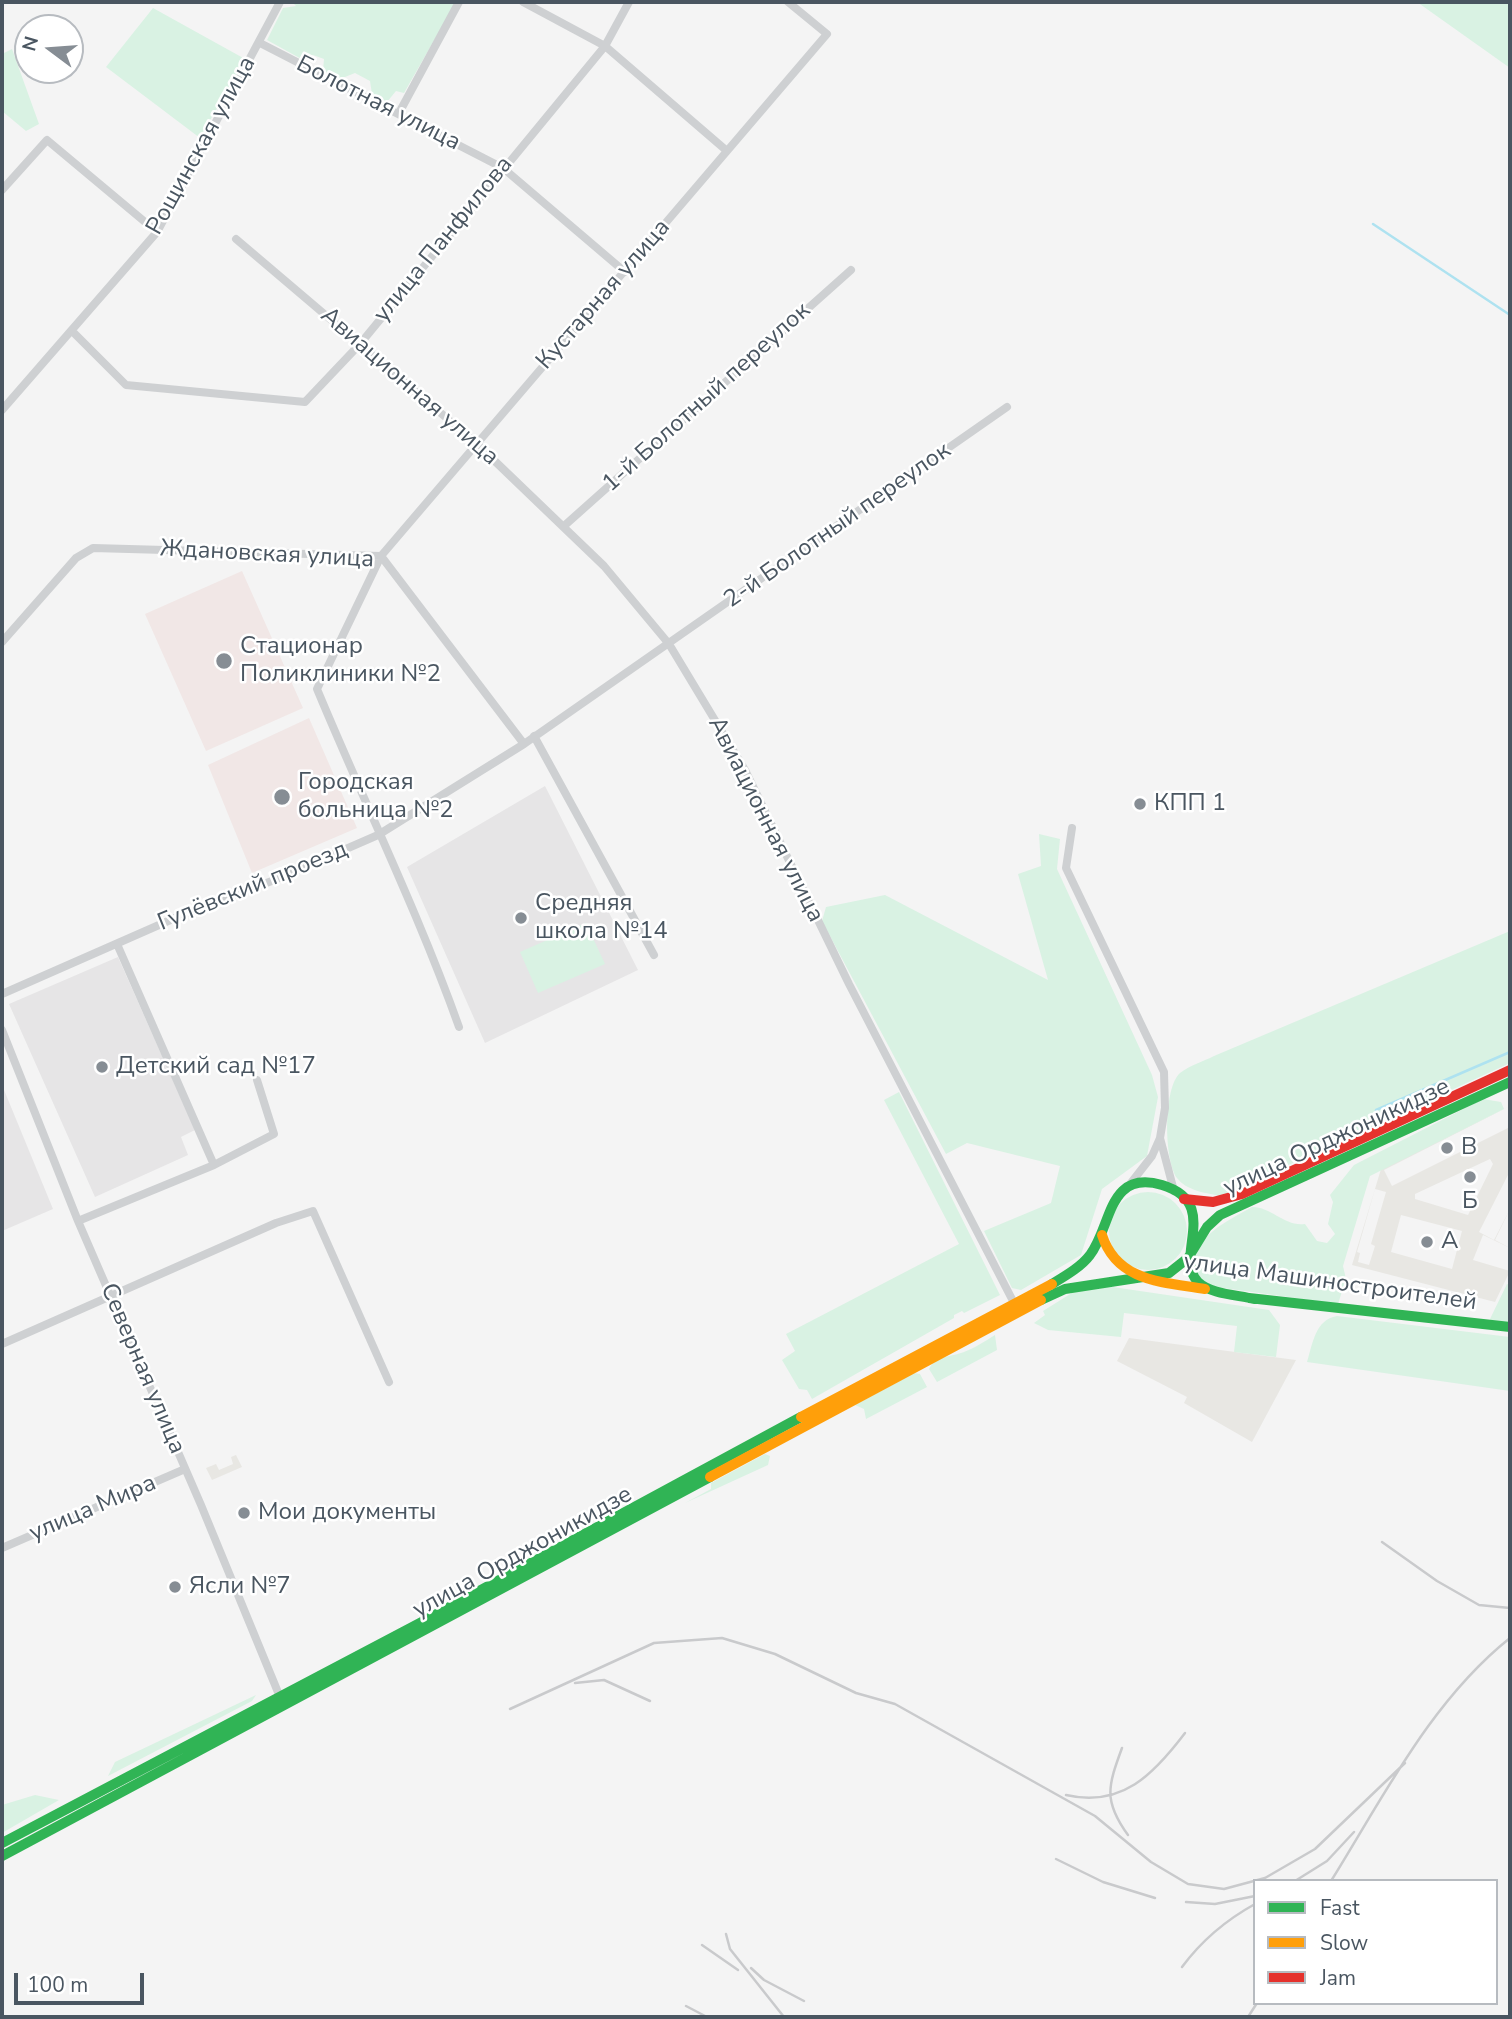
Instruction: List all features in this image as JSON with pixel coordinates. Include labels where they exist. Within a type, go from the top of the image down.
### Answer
[{"type":"main road","name":"улица Орджоникидзе","points":[[1184,1199],[1200,1204],[1216,1203],[1242,1194],[1510,1070]]},
{"type":"main road","name":"улица Орджоникидзе","points":[[1193,1247],[1220,1215],[1510,1082]]},
{"type":"main road","points":[[1064,1284],[1097,1248],[1108,1208],[1125,1189],[1150,1183],[1174,1191],[1184,1199],[1195,1222],[1192,1274],[1198,1282],[1254,1298]]},
{"type":"main road","points":[[1101,1232],[1110,1258],[1132,1275],[1145,1278]]},
{"type":"main road","points":[[1064,1284],[1145,1278],[1169,1273],[1188,1258],[1193,1247]]},
{"type":"main road","name":"улица Машиностроителей","points":[[1145,1278],[1254,1298],[1510,1327]]},
{"type":"main road","name":"улица Орджоникидзе","points":[[2,1843],[1014,1303],[1064,1284]]},
{"type":"main road","name":"улица Орджоникидзе","points":[[2,1856],[284,1707],[1064,1284]]},
{"type":"street","name":"Рощинская улица","points":[[2,410],[157,232],[280,2]]},
{"type":"street","points":[[399,113],[459,2]]},
{"type":"street","points":[[523,2],[605,46],[727,151]]},
{"type":"street","name":"улица Панфилова","points":[[72,331],[126,385],[305,402],[360,344],[605,46],[629,2]]},
{"type":"street","name":"Кустарная улица","points":[[459,1027],[399,876],[378,835],[317,689],[381,556],[827,34],[788,2]]},
{"type":"street","name":"Болотная улица","points":[[260,43],[503,168],[625,272]]},
{"type":"street","points":[[2,190],[47,140],[157,232]]},
{"type":"street","name":"Авиационная улица","points":[[236,239],[476,443],[604,566],[669,644],[745,770],[849,985],[1014,1303]]},
{"type":"street","name":"1-й Болотный переулок","points":[[564,526],[851,270]]},
{"type":"street","name":"2-й Болотный переулок","points":[[669,644],[1007,407]]},
{"type":"street","name":"Ждановская улица","points":[[2,642],[76,558],[93,548],[381,556],[524,744]]},
{"type":"street","name":"Гулёвский проезд","points":[[2,994],[378,835],[524,744],[669,644]]},
{"type":"street","points":[[534,736],[654,955]]},
{"type":"street","points":[[1072,828],[1066,868],[1164,1072],[1165,1108],[1160,1138],[1152,1156],[1125,1189]]},
{"type":"street","points":[[117,944],[214,1166]]},
{"type":"street","name":"Северная улица","points":[[2,1030],[78,1220],[284,1707]]},
{"type":"street","points":[[78,1220],[214,1166],[274,1134],[257,1080]]},
{"type":"street","points":[[1160,1138],[1174,1191]]},
{"type":"street","points":[[2,1344],[275,1223],[313,1211],[389,1382]]},
{"type":"street","name":"улица Мира","points":[[2,1548],[185,1469]]},
{"type":"shaded area","name":"Стационар Поликлиники №2","points":[[242,571],[303,708],[206,751],[145,614]]},
{"type":"shaded area","name":"Городская больница №2","points":[[309,718],[357,828],[252,873],[208,765]]},
{"type":"shaded area","name":"Средняя школа №14","points":[[545,786],[638,970],[485,1043],[407,867]]},
{"type":"shaded area","name":"Детский сад №17","points":[[118,957],[195,1130],[181,1137],[188,1155],[95,1197],[9,1004]]},
{"type":"shaded area","points":[[2,1085],[53,1209],[2,1231]]},
{"type":"shaded area","points":[[1510,1106],[1384,1170],[1392,1186],[1510,1127],[1510,1171],[1479,1232],[1494,1240],[1510,1209],[1495,1240],[1510,1248],[1483,1235],[1473,1260],[1510,1271],[1495,1302],[1352,1265],[1381,1169]],"holes":[[[1490,1159],[1493,1164],[1468,1215],[1415,1199],[1415,1194]],[[1375,1189],[1386,1192],[1371,1244],[1375,1246],[1369,1265],[1358,1262],[1360,1253],[1357,1252]],[[1401,1215],[1462,1231],[1452,1269],[1391,1252]]]},
{"type":"shaded area","points":[[1129,1338],[1296,1360],[1252,1442],[1184,1403],[1187,1397],[1117,1361]]},
{"type":"shaded area","points":[[236,1455],[242,1467],[212,1480],[206,1468],[216,1464],[219,1470],[233,1464],[231,1457]]},
{"type":"green space","points":[[292,2],[456,2],[404,93],[396,91],[387,102],[372,94],[370,81],[355,73],[340,79],[323,71],[324,59],[313,55],[305,61],[267,40],[283,8],[296,6]]},
{"type":"green space","points":[[1417,2],[1510,2],[1510,68]]},
{"type":"green space","points":[[153,8],[245,59],[200,138],[106,67]]},
{"type":"green space","points":[[12,49],[14,84],[25,84],[39,124],[26,131],[2,111],[2,54]]},
{"type":"green space","points":[[1039,834],[1060,839],[1057,869],[1152,1075],[1158,1097],[1147,1156],[1102,1189],[1081,1255],[1021,1290],[1012,1288],[984,1231],[1051,1203],[1060,1166],[967,1143],[946,1154],[822,921],[826,907],[885,895],[1048,980],[1018,874],[1041,866]]},
{"type":"green space","points":[[586,923],[605,964],[538,993],[520,952]]},
{"type":"green space","points":[[1510,931],[1510,1063],[1221,1196],[1191,1189],[1177,1178],[1170,1156],[1167,1124],[1174,1081],[1180,1073],[1214,1056]]},
{"type":"green space","points":[[899,1092],[1000,1295],[964,1313],[962,1311],[954,1315],[954,1318],[812,1399],[807,1390],[799,1389],[782,1360],[795,1351],[786,1334],[959,1244],[884,1100]]},
{"type":"green space","points":[[1483,1099],[1501,1102],[1504,1109],[1370,1176],[1343,1266],[1346,1279],[1338,1304],[1216,1287],[1199,1276],[1195,1258],[1205,1239],[1223,1224],[1252,1207],[1266,1210],[1291,1223],[1305,1224],[1317,1241],[1327,1243],[1335,1234],[1328,1224],[1333,1202],[1330,1195],[1354,1165]]},
{"type":"green space","points":[[1148,1192],[1163,1195],[1180,1209],[1187,1231],[1184,1246],[1170,1263],[1148,1270],[1133,1267],[1116,1253],[1109,1231],[1112,1216],[1126,1199]]},
{"type":"green space","points":[[1507,1284],[1510,1285],[1510,1326],[1492,1324],[1490,1319]]},
{"type":"green space","points":[[1106,1286],[1269,1310],[1280,1325],[1276,1357],[1234,1352],[1237,1326],[1124,1313],[1121,1337],[1048,1330],[1034,1323],[1045,1315],[1043,1311],[1075,1291]]},
{"type":"green space","points":[[1337,1316],[1510,1337],[1510,1391],[1307,1362],[1319,1327]]},
{"type":"green space","points":[[995,1335],[997,1350],[937,1382],[929,1369],[932,1364],[968,1350]]},
{"type":"green space","points":[[914,1373],[920,1374],[927,1387],[866,1419],[864,1409],[855,1405]]},
{"type":"green space","points":[[765,1454],[770,1456],[768,1465],[685,1503],[711,1489],[711,1483]]},
{"type":"green space","points":[[256,1695],[252,1701],[108,1776],[115,1762]]},
{"type":"green space","points":[[35,1795],[59,1800],[2,1833],[2,1805]]},
{"type":"waterway","points":[[1373,224],[1510,315]]},
{"type":"waterway","points":[[1375,1121],[1376,1110],[1510,1052]]},
{"type":"railway","points":[[1382,1542],[1437,1581],[1479,1605],[1510,1608]]},
{"type":"railway","points":[[510,1709],[654,1643],[722,1638],[775,1654],[856,1693],[895,1704],[1095,1816],[1151,1862],[1188,1884],[1224,1889],[1253,1881]]},
{"type":"railway","points":[[1332,1879],[1390,1783],[1433,1720],[1482,1663],[1510,1638]]},
{"type":"railway","points":[[575,1683],[604,1680],[650,1701]]},
{"type":"railway","points":[[1066,1795],[1086,1798],[1104,1797],[1120,1792],[1148,1774],[1185,1733]]},
{"type":"railway","points":[[1122,1748],[1110,1793],[1111,1803],[1128,1835]]},
{"type":"railway","points":[[1261,1879],[1315,1849],[1405,1763]]},
{"type":"railway","points":[[1298,1879],[1327,1861],[1354,1832]]},
{"type":"railway","points":[[1056,1859],[1103,1882],[1155,1898]]},
{"type":"railway","points":[[1186,1902],[1215,1904],[1253,1896]]},
{"type":"railway","points":[[1182,1967],[1215,1931],[1253,1905]]},
{"type":"railway","points":[[726,1934],[730,1949],[784,2017]]},
{"type":"railway","points":[[702,1945],[738,1970]]},
{"type":"railway","points":[[751,1968],[764,1980],[804,2001]]},
{"type":"railway","points":[[1248,2017],[1256,2005]]},
{"type":"railway","points":[[686,2006],[707,2017]]},
{"type":"traffic: fast","points":[[1041,1300],[1065,1289],[1169,1273],[1188,1258],[1207,1227],[1220,1215],[1510,1082]]},
{"type":"traffic: fast","points":[[1052,1284],[1090,1255],[1121,1193],[1131,1185],[1144,1182],[1162,1185],[1180,1193],[1189,1204],[1193,1217],[1190,1259],[1198,1282],[1217,1292],[1254,1299]]},
{"type":"traffic: fast","points":[[1249,1298],[1510,1327]]},
{"type":"traffic: fast","points":[[2,1843],[420,1623],[801,1417]]},
{"type":"traffic: fast","points":[[2,1856],[710,1477]]},
{"type":"traffic: slow","points":[[1102,1235],[1109,1251],[1130,1271],[1158,1281],[1205,1289]]},
{"type":"traffic: slow","points":[[801,1417],[1052,1284]]},
{"type":"traffic: slow","points":[[710,1477],[1041,1300]]},
{"type":"traffic: jam","points":[[1184,1199],[1213,1202],[1242,1194],[1510,1070]]},
{"type":"place","name":"Стационар Поликлиники №2","points":[[224,661]]},
{"type":"place","name":"Городская больница №2","points":[[282,797]]},
{"type":"place","name":"КПП 1","points":[[1140,804]]},
{"type":"place","name":"Средняя школа №14","points":[[521,918]]},
{"type":"place","name":"Детский сад №17","points":[[102,1067]]},
{"type":"place","name":"В","points":[[1447,1148]]},
{"type":"place","name":"Б","points":[[1470,1177]]},
{"type":"place","name":"А","points":[[1427,1242]]},
{"type":"place","name":"Мои документы","points":[[244,1513]]},
{"type":"place","name":"Ясли №7","points":[[175,1587]]}]
